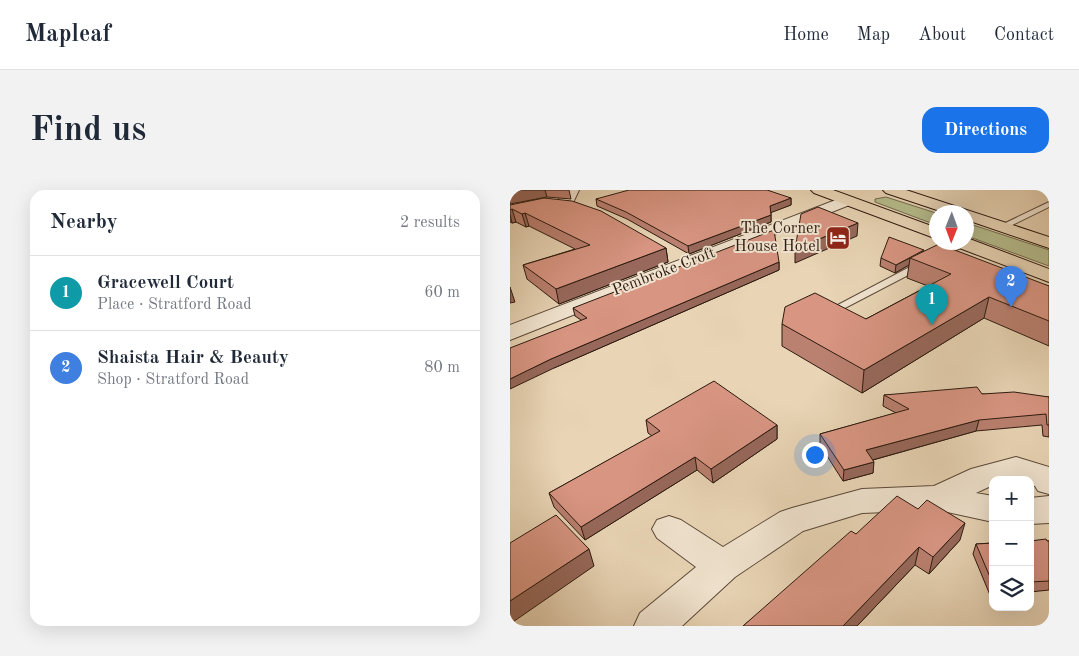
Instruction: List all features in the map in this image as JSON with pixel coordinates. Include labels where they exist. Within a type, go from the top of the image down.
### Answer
[{"type":"highway","points":[[819,190],[929,231]]},
{"type":"highway","points":[[891,190],[937,205]]},
{"type":"highway","points":[[846,201],[864,193]]},
{"type":"highway","points":[[974,218],[1049,243]]},
{"type":"highway","points":[[974,248],[1049,276]]},
{"type":"street","points":[[563,200],[584,209]]},
{"type":"street","name":"Pembroke Croft","points":[[510,333],[679,258],[846,201]]},
{"type":"street","points":[[938,498],[982,477],[1016,468],[1046,478],[1049,483]]},
{"type":"street","points":[[654,626],[722,566],[792,521],[862,501],[938,498],[989,509]]},
{"type":"street","points":[[1034,511],[1046,511],[1049,509]]},
{"type":"street","points":[[668,529],[722,566]]},
{"type":"lane","points":[[1001,227],[1049,204]]},
{"type":"lane","points":[[840,307],[948,250]]},
{"type":"green space","points":[[886,197],[929,211],[929,222],[875,202],[875,199]]},
{"type":"green space","points":[[974,225],[1049,250],[1049,266],[974,239]]},
{"type":"building","points":[[629,190],[767,190],[791,198],[770,206],[771,215],[688,246],[626,212],[596,199]]},
{"type":"building","points":[[544,198],[572,201],[601,211],[666,248],[556,289],[523,265],[590,245],[525,213],[522,214],[512,209],[510,210],[510,205]]},
{"type":"building","points":[[818,207],[858,223],[795,249],[801,214]]},
{"type":"building","points":[[774,230],[779,262],[551,359],[510,379],[510,348],[587,318],[573,308]]},
{"type":"building","points":[[889,237],[924,250],[896,265],[881,258]]},
{"type":"building","points":[[929,249],[955,250],[1049,286],[1049,321],[989,297],[864,370],[782,324],[785,307],[815,293],[866,319],[951,274],[910,258]]},
{"type":"building","points":[[714,381],[777,425],[711,469],[695,457],[581,527],[549,493],[660,431],[646,420]]},
{"type":"building","points":[[977,387],[982,394],[1014,392],[1049,397],[1049,425],[1047,425],[1046,414],[979,420],[866,450],[874,462],[844,470],[820,434],[909,409],[884,395]]},
{"type":"building","points":[[897,496],[918,509],[927,500],[965,523],[933,557],[919,547],[843,626],[743,626],[851,531],[856,534]]},
{"type":"building","points":[[556,515],[589,549],[510,601],[510,543]]},
{"type":"building","points":[[1046,539],[1049,541],[1049,581],[1034,582],[1034,540]]},
{"type":"building","points":[[989,543],[989,575],[976,544]]},
{"type":"place","name":"The Corner House Hotel","points":[[838,238]]},
{"type":"place","name":"Shaista Hair & Beauty","points":[[1011,307]]},
{"type":"place","name":"Gracewell Court","points":[[932,325]]}]
